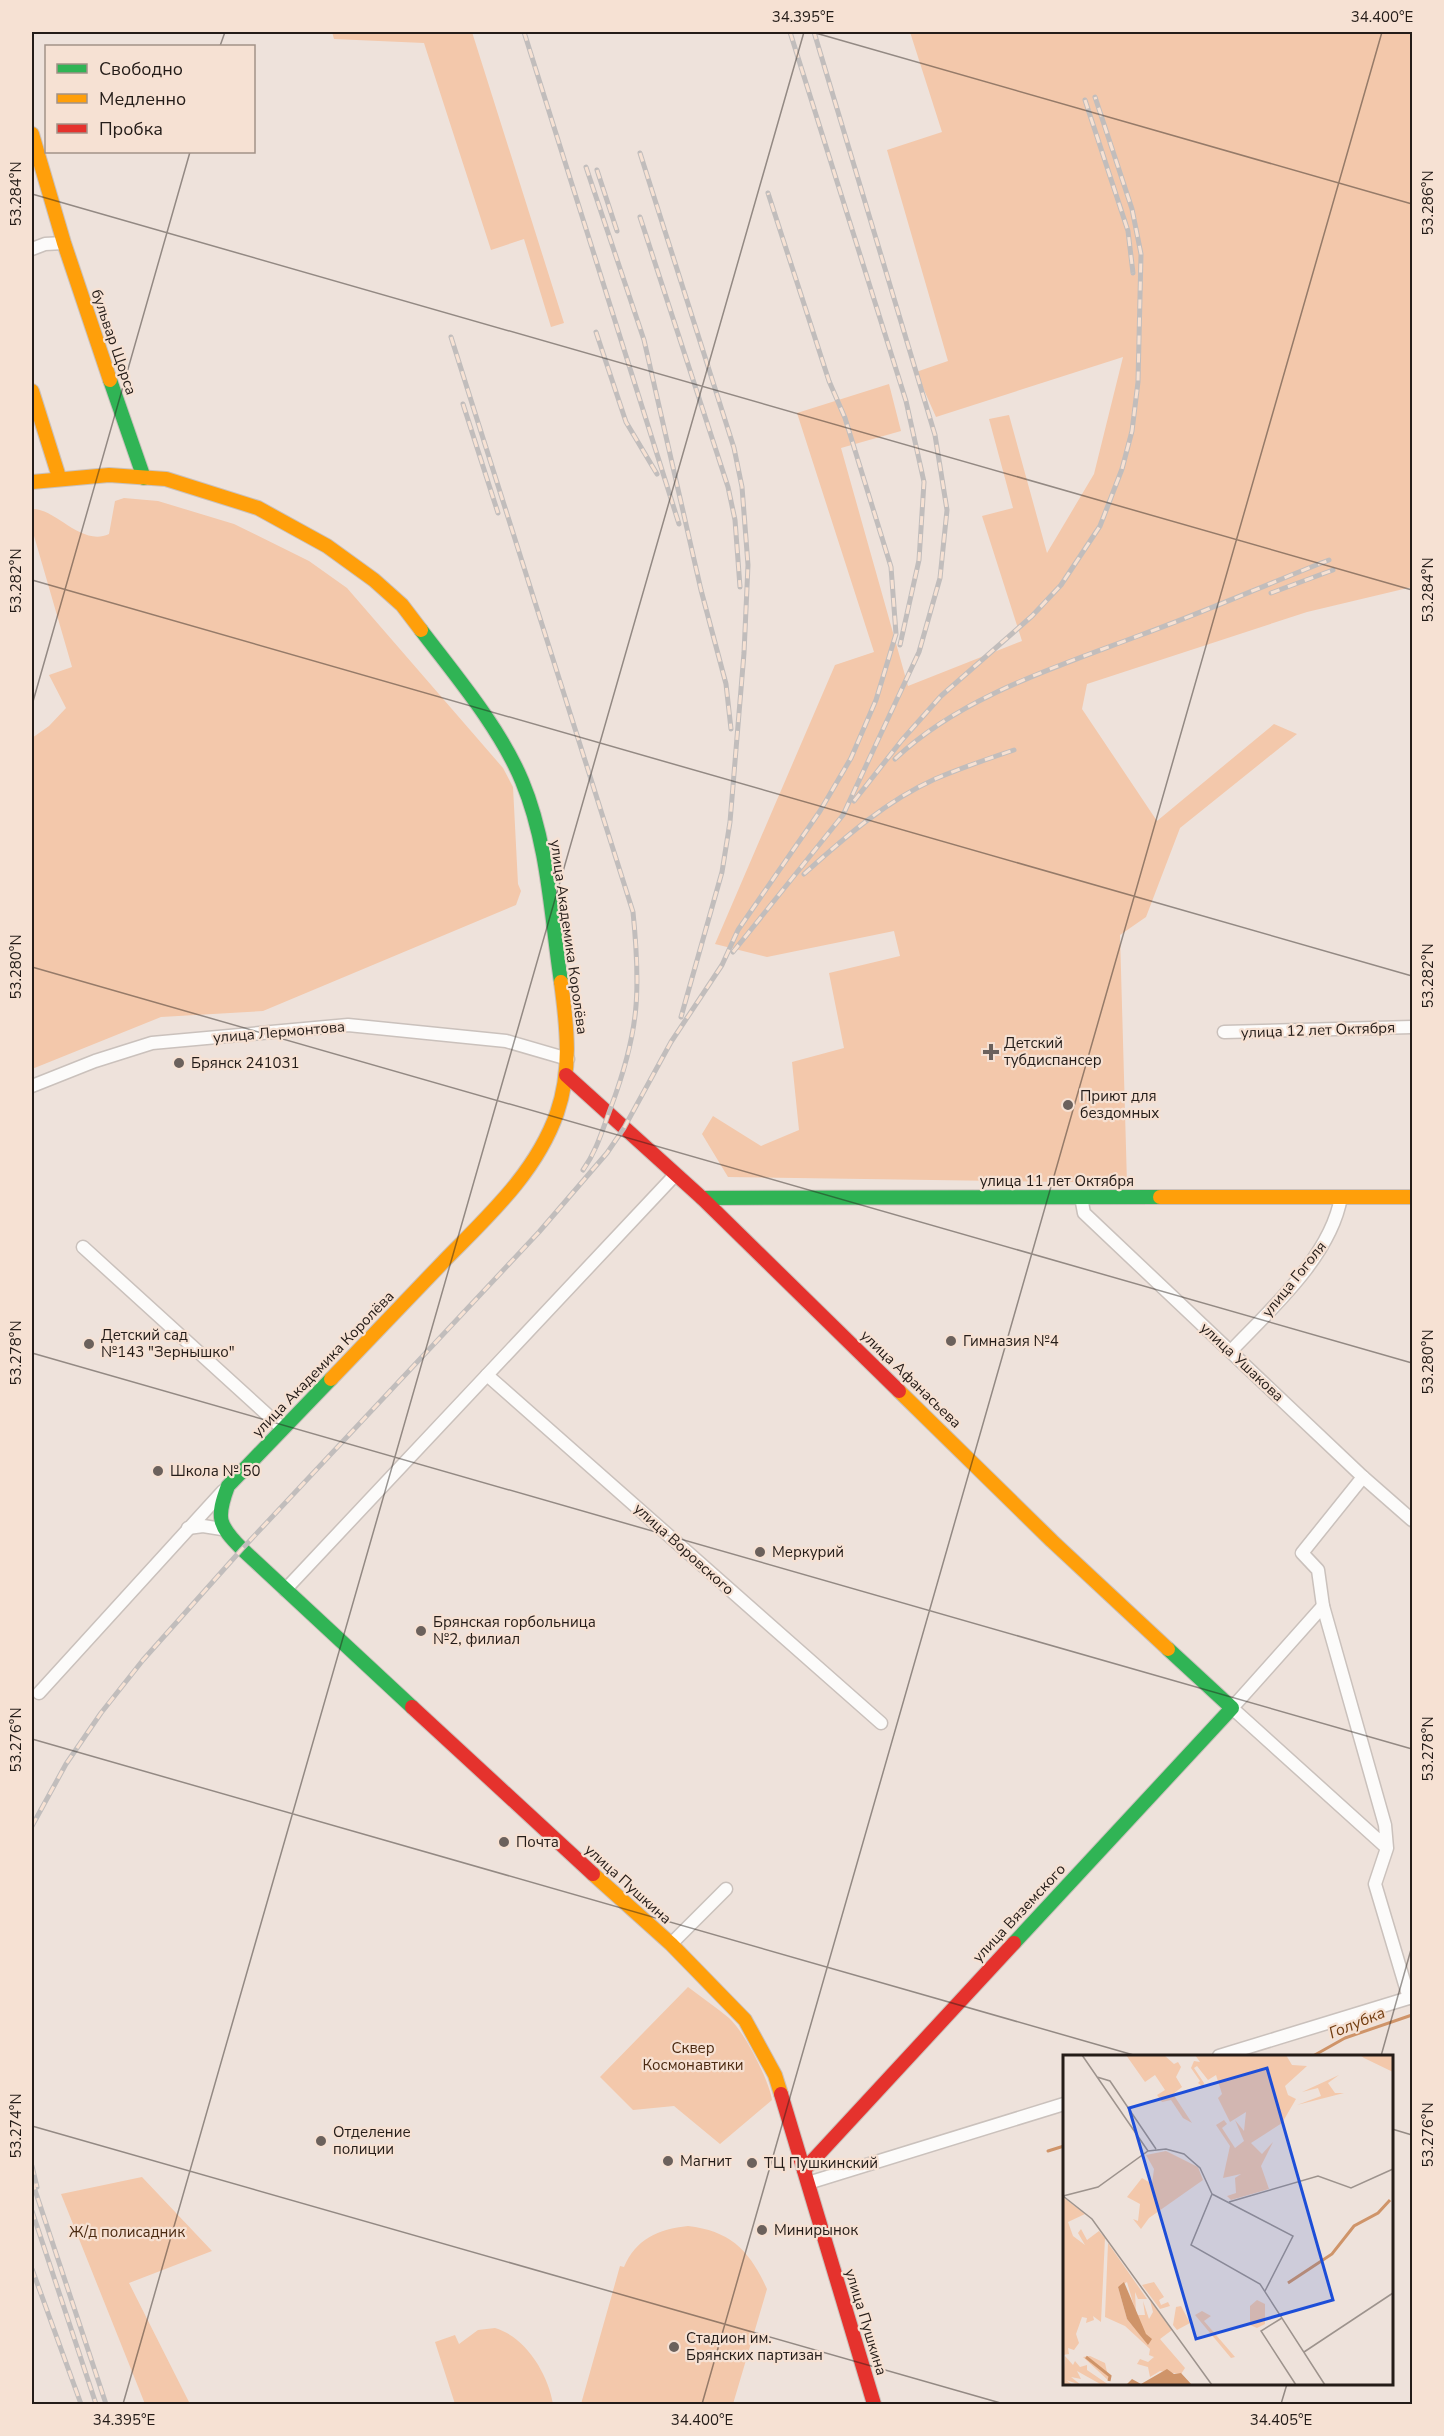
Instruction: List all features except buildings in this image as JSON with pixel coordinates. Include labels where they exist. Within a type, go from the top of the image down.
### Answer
[{"type":"street","name":"бульвар Щорса","points":[[32,134],[63,243],[144,478]]},
{"type":"street","points":[[32,249],[45,244],[63,243]]},
{"type":"street","points":[[32,391],[59,477]]},
{"type":"street","points":[[32,482],[59,477],[144,478]]},
{"type":"street","name":"улица Академика Королёва","points":[[39,1693],[188,1528],[516,1186],[542,1145],[557,1112],[568,1059],[567,1024],[542,855],[532,811],[522,780],[503,745],[443,658],[402,605],[327,546],[247,503],[166,479],[144,478]]},
{"type":"street","name":"улица Лермонтова","points":[[32,1086],[95,1060],[152,1043],[348,1025],[506,1041],[568,1059]]},
{"type":"street","name":"улица 12 лет Октября","points":[[1224,1032],[1413,1027]]},
{"type":"street","name":"улица Афанасьева","points":[[566,1075],[702,1198],[1052,1541],[1232,1708]]},
{"type":"street","points":[[285,1590],[675,1175]]},
{"type":"street","name":"улица Ушакова","points":[[1081,1197],[1084,1213],[1363,1477],[1412,1517]]},
{"type":"street","name":"улица Гоголя","points":[[1231,1351],[1289,1290],[1327,1238],[1338,1217],[1341,1197]]},
{"type":"street","name":"улица 11 лет Октября","points":[[702,1198],[1413,1197]]},
{"type":"street","points":[[83,1247],[283,1429]]},
{"type":"street","name":"улица Воровского","points":[[487,1375],[881,1724]]},
{"type":"street","points":[[1223,2055],[1411,1998],[1375,1884],[1387,1848],[1385,1825],[1323,1606],[1318,1570],[1302,1553],[1363,1477]]},
{"type":"street","points":[[188,1528],[203,1526],[222,1529],[218,1513],[228,1486]]},
{"type":"street","name":"улица Пушкина","points":[[222,1529],[510,1799],[671,1944],[746,2020],[775,2075],[874,2404]]},
{"type":"street","name":"улица Вяземского","points":[[806,2176],[1323,1606]]},
{"type":"street","points":[[1232,1708],[1387,1848]]},
{"type":"street","points":[[671,1944],[726,1889]]},
{"type":"street","points":[[806,2176],[1063,2105]]},
{"type":"green space","points":[[332,32],[472,32],[564,323],[551,327],[524,239],[491,250],[424,43],[334,39]]},
{"type":"green space","points":[[910,32],[1412,32],[1412,587],[1307,612],[1087,684],[1082,709],[1157,821],[1274,724],[1297,734],[1180,828],[1146,917],[1120,935],[1127,1183],[728,1177],[702,1134],[713,1116],[761,1146],[799,1130],[792,1062],[844,1048],[829,973],[900,956],[894,931],[767,957],[715,944],[835,665],[874,652],[797,413],[889,384],[901,431],[841,448],[908,686],[1022,641],[982,516],[1013,508],[989,419],[1009,415],[1047,553],[1094,474],[1123,357],[936,417],[916,372],[948,361],[887,150],[942,132]]},
{"type":"green space","points":[[124,498],[158,501],[234,524],[309,561],[347,588],[503,768],[513,787],[518,884],[521,891],[516,905],[263,1011],[161,1017],[32,1069],[32,738],[49,726],[66,708],[49,675],[72,667],[32,529],[32,509],[50,514],[79,532],[99,537],[109,534],[115,501]]},
{"type":"green space","name":"Сквер Космонавтики","points":[[688,1987],[735,2024],[761,2069],[772,2100],[720,2144],[674,2106],[633,2110],[600,2077]]},
{"type":"green space","name":"Ж/д полисадник","points":[[142,2177],[212,2251],[129,2283],[190,2404],[145,2404],[61,2194]]},
{"type":"green space","name":"Стадион им. Брянских партизан","points":[[688,2226],[716,2233],[737,2245],[754,2264],[767,2289],[733,2404],[581,2404],[620,2266],[624,2267],[635,2249],[649,2237],[677,2227]]},
{"type":"green space","points":[[495,2328],[516,2339],[534,2358],[546,2381],[553,2404],[455,2404],[435,2342],[455,2335],[459,2344],[478,2330]]},
{"type":"waterway","name":"Голубка","points":[[1315,2055],[1345,2038],[1412,2015]]},
{"type":"waterway","name":"Голубка","points":[[1048,2151],[1063,2146]]},
{"type":"railway","points":[[524,32],[679,524]]},
{"type":"railway","points":[[790,32],[906,401],[924,482],[919,560],[900,645]]},
{"type":"railway","points":[[733,952],[843,815],[919,652],[940,578],[947,510],[935,435],[814,32]]},
{"type":"railway","points":[[854,801],[902,740],[941,696],[1032,616],[1061,585],[1100,526],[1122,469],[1132,431],[1138,382],[1141,254],[1132,209],[1095,97]]},
{"type":"railway","points":[[1085,100],[1128,231],[1133,273]]},
{"type":"railway","points":[[640,153],[734,448],[742,487],[748,565],[744,653],[730,822],[722,872],[681,1017]]},
{"type":"railway","points":[[586,167],[644,340],[701,590],[726,684],[731,729]]},
{"type":"railway","points":[[597,170],[617,231]]},
{"type":"railway","points":[[32,1826],[66,1764],[101,1713],[143,1660],[242,1549],[539,1232],[607,1153],[624,1128],[671,1042],[722,965],[738,930],[820,811],[851,758],[876,700],[896,634],[891,567],[845,418],[829,381],[768,193]]},
{"type":"railway","points":[[640,217],[728,487],[735,520],[740,587]]},
{"type":"railway","points":[[596,332],[626,422],[657,474]]},
{"type":"railway","points":[[451,337],[633,912],[637,989],[632,1033],[611,1107],[596,1148],[583,1170]]},
{"type":"railway","points":[[463,404],[498,513]]},
{"type":"railway","points":[[895,759],[949,718],[1010,686],[1329,560]]},
{"type":"railway","points":[[1271,593],[1333,570]]},
{"type":"railway","points":[[804,874],[850,834],[899,798],[935,779],[1014,750]]},
{"type":"railway","points":[[32,2166],[37,2187]]},
{"type":"railway","points":[[32,2181],[106,2404]]},
{"type":"railway","points":[[32,2211],[96,2404]]},
{"type":"railway","points":[[32,2269],[81,2404]]},
{"type":"traffic: fast","points":[[110,380],[144,478]]},
{"type":"traffic: fast","points":[[421,630],[490,722],[522,781],[538,829],[543,854],[561,982]]},
{"type":"traffic: fast","points":[[702,1198],[1160,1197]]},
{"type":"traffic: fast","points":[[331,1379],[228,1486],[222,1506],[222,1520],[228,1534],[242,1549],[412,1707]]},
{"type":"traffic: fast","points":[[1014,1943],[1232,1708],[1168,1649]]},
{"type":"traffic: slow","points":[[32,134],[64,243],[110,380]]},
{"type":"traffic: slow","points":[[32,391],[59,477]]},
{"type":"traffic: slow","points":[[32,482],[109,475],[166,479],[258,508],[327,546],[374,580],[402,605],[421,630]]},
{"type":"traffic: slow","points":[[331,1379],[494,1210],[537,1155],[557,1113],[565,1081],[567,1048],[561,982]]},
{"type":"traffic: slow","points":[[1160,1197],[1412,1197]]},
{"type":"traffic: slow","points":[[899,1391],[1052,1541],[1168,1649]]},
{"type":"traffic: slow","points":[[593,1874],[671,1944],[745,2020],[775,2075],[781,2094]]},
{"type":"traffic: jam","points":[[566,1075],[702,1198],[899,1391]]},
{"type":"traffic: jam","points":[[412,1707],[593,1874]]},
{"type":"traffic: jam","points":[[804,2170],[1014,1943]]},
{"type":"traffic: jam","points":[[781,2094],[874,2404]]},
{"type":"place","name":"Детский тубдиспансер","points":[[991,1052]]},
{"type":"place","name":"Брянск 241031","points":[[179,1063]]},
{"type":"place","name":"Приют для бездомных","points":[[1068,1105]]},
{"type":"place","name":"Гимназия №4","points":[[951,1341]]},
{"type":"place","name":"Детский сад №143 \"Зернышко\"","points":[[89,1344]]},
{"type":"place","name":"Школа № 50","points":[[158,1471]]},
{"type":"place","name":"Меркурий","points":[[760,1552]]},
{"type":"place","name":"Брянская горбольница №2, филиал","points":[[421,1631]]},
{"type":"place","name":"Почта","points":[[504,1842]]},
{"type":"place","name":"Отделение полиции","points":[[321,2141]]},
{"type":"place","name":"Магнит","points":[[668,2161]]},
{"type":"place","name":"ТЦ Пушкинский","points":[[752,2163]]},
{"type":"place","name":"Минирынок","points":[[762,2230]]},
{"type":"place","name":"Стадион им. Брянских партизан","points":[[674,2347]]}]
